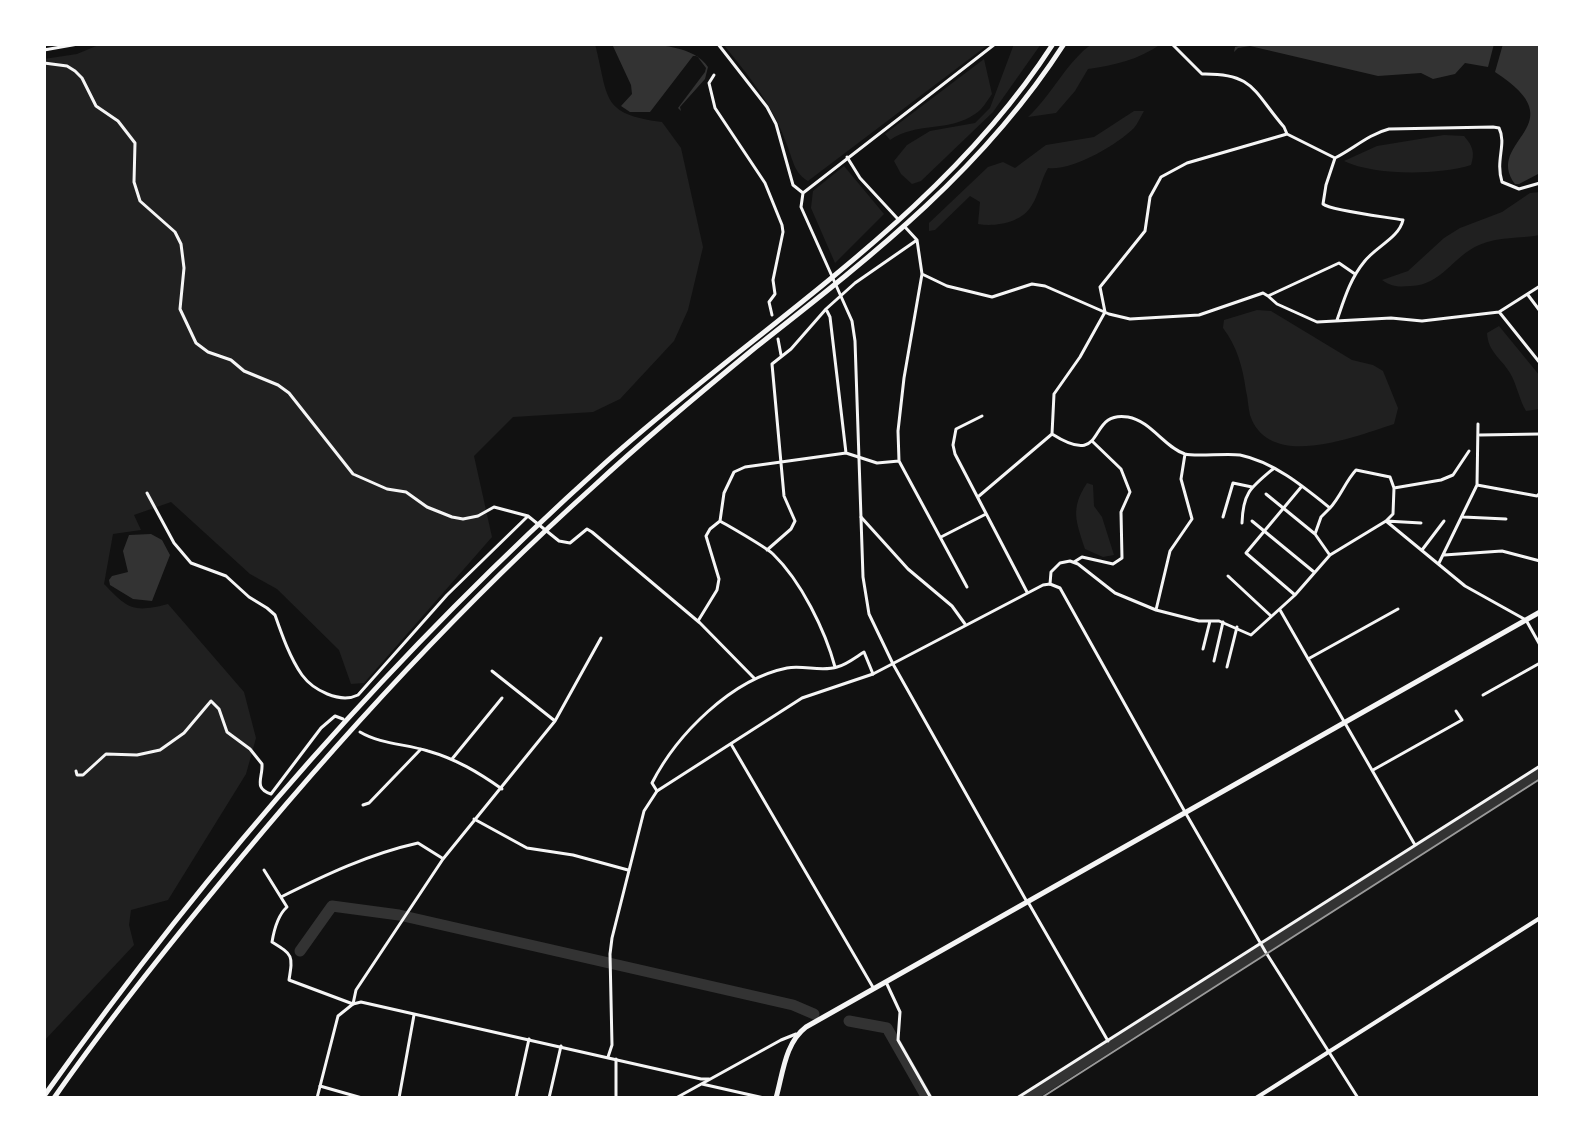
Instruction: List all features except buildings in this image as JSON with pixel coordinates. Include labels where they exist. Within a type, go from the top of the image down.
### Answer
[{"type":"highway","points":[[44,1096],[137,971],[226,861],[327,744],[445,619],[548,516],[643,430],[904,216],[993,125],[1052,44]]},
{"type":"highway","points":[[54,1098],[234,866],[326,759],[434,642],[561,515],[660,426],[910,223],[1002,129],[1064,44]]},
{"type":"highway","points":[[776,1098],[797,1034],[1540,612]]},
{"type":"main road","points":[[1256,1098],[1540,918]]},
{"type":"street","points":[[44,50],[78,44]]},
{"type":"street","points":[[718,44],[767,107],[776,124],[793,185],[803,193]]},
{"type":"street","points":[[995,44],[803,193],[801,207],[852,321],[863,577],[869,614],[893,664],[1108,1041]]},
{"type":"street","points":[[1172,44],[1202,74],[1224,74],[1244,79],[1287,134],[1335,158]]},
{"type":"street","points":[[44,63],[67,66],[75,71],[82,78],[96,106],[118,121],[135,143],[134,182],[140,201],[175,232],[181,244],[184,268],[180,309],[196,343],[289,393],[353,474],[387,489],[406,492],[427,507],[452,517],[463,519],[478,516],[494,507],[528,516],[559,541],[570,543],[587,529],[655,582],[755,679]]},
{"type":"street","points":[[714,75],[709,83],[715,108],[765,183],[782,225],[773,280],[775,294],[769,302],[772,315]]},
{"type":"street","points":[[1337,320],[1355,274],[1372,253],[1401,227],[1403,220],[1330,210],[1323,204],[1335,158],[1353,150],[1378,132],[1389,129],[1493,127],[1499,128],[1503,139],[1498,162],[1502,182],[1519,189],[1540,183]]},
{"type":"street","points":[[978,497],[1052,434],[1054,394],[1080,357],[1105,312],[1100,287],[1145,231],[1150,197],[1161,177],[1187,163],[1287,134]]},
{"type":"street","points":[[847,157],[860,178],[917,240],[922,274],[904,378],[898,431],[899,461],[967,587]]},
{"type":"street","points":[[767,550],[791,529],[795,521],[784,496],[772,364],[791,349],[826,309],[855,283],[917,240]]},
{"type":"street","points":[[1268,296],[1339,263],[1355,274]]},
{"type":"street","points":[[922,274],[947,286],[992,297],[1032,284],[1045,286],[1105,312],[1130,319],[1199,315],[1263,293],[1308,320],[1391,318],[1422,321],[1499,312],[1540,286]]},
{"type":"street","points":[[1528,295],[1540,311]]},
{"type":"street","points":[[826,309],[830,317],[846,453]]},
{"type":"street","points":[[1499,312],[1540,363]]},
{"type":"street","points":[[778,339],[781,355]]},
{"type":"street","points":[[982,416],[956,429],[953,445],[1027,592]]},
{"type":"street","points":[[1052,434],[1082,447],[1092,441],[1108,421],[1127,417],[1142,422],[1185,454],[1243,455],[1303,485],[1330,508]]},
{"type":"street","points":[[1438,564],[1477,485],[1478,424]]},
{"type":"street","points":[[1479,435],[1540,434]]},
{"type":"street","points":[[1050,584],[1051,572],[1060,563],[1074,562],[1082,557],[1113,564],[1122,558],[1121,512],[1130,492],[1121,469],[1092,441]]},
{"type":"street","points":[[1394,488],[1453,475],[1469,451]]},
{"type":"street","points":[[698,621],[717,590],[718,574],[706,536],[720,521],[724,493],[734,472],[745,467],[846,453],[877,463],[899,461]]},
{"type":"street","points":[[1156,610],[1170,551],[1192,519],[1181,479],[1185,454]]},
{"type":"street","points":[[1242,523],[1243,499],[1273,469]]},
{"type":"street","points":[[1074,562],[1115,593],[1156,610],[1199,621],[1223,622],[1251,635],[1295,595],[1330,555],[1393,514],[1394,488],[1390,477],[1356,470],[1341,496],[1321,517],[1315,534]]},
{"type":"street","points":[[1223,517],[1233,483],[1252,487]]},
{"type":"street","points":[[1295,595],[1246,553],[1303,485]]},
{"type":"street","points":[[1477,485],[1537,496],[1540,493]]},
{"type":"street","points":[[147,493],[174,543],[191,563],[226,576],[275,615],[303,677],[332,697],[342,700],[358,695],[439,604],[528,516]]},
{"type":"street","points":[[1266,494],[1315,534],[1330,555]]},
{"type":"street","points":[[941,537],[986,514]]},
{"type":"street","points":[[861,517],[908,569],[952,606],[965,624]]},
{"type":"street","points":[[1463,517],[1506,519]]},
{"type":"street","points":[[720,521],[767,550],[808,602],[827,638],[835,668]]},
{"type":"street","points":[[1252,521],[1315,572]]},
{"type":"street","points":[[1386,521],[1421,523]]},
{"type":"street","points":[[1386,521],[1465,586],[1526,620],[1540,645]]},
{"type":"street","points":[[1422,550],[1444,521]]},
{"type":"street","points":[[1444,555],[1502,551],[1540,561]]},
{"type":"street","points":[[1228,576],[1271,616]]},
{"type":"street","points":[[608,1057],[612,1045],[610,954],[644,811],[657,791],[802,698],[873,674],[1027,592],[1050,584],[1060,588],[1265,951],[1358,1098]]},
{"type":"street","points":[[1308,659],[1398,609]]},
{"type":"street","points":[[1280,610],[1415,845]]},
{"type":"street","points":[[1203,649],[1210,621]]},
{"type":"street","points":[[1214,661],[1223,622]]},
{"type":"street","points":[[1227,667],[1237,627]]},
{"type":"street","points":[[317,1098],[338,1016],[353,1004],[356,990],[443,859],[555,721],[601,638]]},
{"type":"street","points":[[657,791],[652,783],[658,771],[703,715],[755,679],[788,668],[835,668],[864,652],[873,674]]},
{"type":"street","points":[[1483,695],[1540,663]]},
{"type":"street","points":[[492,671],[555,721]]},
{"type":"street","points":[[452,759],[502,698]]},
{"type":"street","points":[[76,771],[77,775],[83,775],[106,754],[137,755],[160,750],[184,733],[211,701],[219,709],[227,732],[250,749],[262,764],[258,783],[261,789],[271,794],[321,728],[335,716],[343,719]]},
{"type":"street","points":[[1372,771],[1462,720],[1456,711]]},
{"type":"street","points":[[360,732],[369,738],[421,749],[467,764],[502,789]]},
{"type":"street","points":[[731,744],[874,989]]},
{"type":"street","points":[[363,805],[369,803],[421,749]]},
{"type":"street","points":[[1017,1098],[1540,766]]},
{"type":"street","points":[[474,819],[527,848],[573,855],[629,870]]},
{"type":"street","points":[[281,897],[338,869],[394,848],[418,843],[443,859]]},
{"type":"street","points":[[264,870],[287,907],[281,912],[272,942],[289,953],[292,961],[289,980],[353,1004],[371,1003],[709,1079]]},
{"type":"street","points":[[886,982],[900,1012],[898,1040],[931,1098]]},
{"type":"street","points":[[399,1098],[414,1013]]},
{"type":"street","points":[[676,1098],[797,1034]]},
{"type":"street","points":[[516,1098],[529,1039]]},
{"type":"street","points":[[549,1098],[561,1046]]},
{"type":"street","points":[[616,1059],[616,1098]]},
{"type":"street","points":[[701,1084],[764,1098]]},
{"type":"street","points":[[320,1086],[362,1098]]},
{"type":"shaded area","points":[[101,44],[595,44],[610,100],[627,114],[662,122],[681,148],[703,247],[688,310],[674,341],[620,399],[593,412],[513,417],[474,456],[492,537],[364,683],[351,684],[339,650],[277,589],[250,574],[171,502],[134,515],[141,530],[113,534],[104,584],[132,607],[168,604],[244,692],[256,738],[246,774],[168,900],[131,910],[129,925],[134,945],[44,1041],[44,59],[77,54]]},
{"type":"shaded area","points":[[612,44],[678,48],[696,56],[650,112],[630,112],[621,106],[632,94],[631,85]]},
{"type":"shaded area","points":[[723,44],[989,44],[808,181],[797,170],[767,104]]},
{"type":"shaded area","points":[[1014,44],[1041,44],[993,112],[921,181],[912,184],[901,174],[894,161],[907,145],[930,131],[975,123],[990,108]]},
{"type":"shaded area","points":[[1092,44],[1161,44],[1126,61],[1088,69],[1075,91],[1056,113],[1028,117],[1075,59]]},
{"type":"shaded area","points":[[1246,44],[1494,44],[1488,67],[1465,63],[1455,74],[1433,79],[1421,73],[1378,76],[1250,46],[1234,52],[1235,47]]},
{"type":"shaded area","points":[[1503,44],[1540,44],[1540,173],[1519,184],[1515,184],[1508,169],[1510,156],[1530,120],[1529,106],[1519,91],[1495,72]]},
{"type":"shaded area","points":[[698,57],[708,67],[705,79],[680,107],[681,111],[678,108],[705,72],[706,68]]},
{"type":"shaded area","points":[[984,59],[992,94],[978,112],[965,120],[910,131],[890,140],[885,134]]},
{"type":"shaded area","points":[[1134,111],[1144,111],[1134,128],[1117,142],[1081,161],[1048,168],[1034,201],[1022,216],[1000,224],[978,224],[980,202],[970,196],[935,230],[929,231],[929,223],[988,167],[1003,162],[1015,168],[1046,145],[1094,137]]},
{"type":"shaded area","points":[[1444,135],[1464,136],[1472,150],[1471,165],[1442,171],[1407,172],[1372,169],[1344,161],[1377,146]]},
{"type":"shaded area","points":[[844,166],[884,214],[835,263],[811,208],[813,191]]},
{"type":"shaded area","points":[[1540,192],[1540,235],[1479,245],[1431,281],[1422,284],[1399,286],[1382,280],[1408,271],[1444,238],[1460,228],[1502,212],[1530,193]]},
{"type":"shaded area","points":[[1257,310],[1271,311],[1352,360],[1383,371],[1398,408],[1394,424],[1315,445],[1294,446],[1275,442],[1260,432],[1250,415],[1239,358],[1223,328],[1224,320]]},
{"type":"shaded area","points":[[1499,326],[1540,376],[1540,409],[1526,411],[1510,373],[1490,345],[1487,333]]},
{"type":"shaded area","points":[[1087,483],[1093,485],[1094,506],[1102,517],[1114,555],[1103,557],[1085,549],[1076,515],[1078,500]]},
{"type":"shaded area","points":[[151,534],[162,540],[170,555],[152,601],[133,599],[110,585],[109,580],[112,576],[128,572],[123,551],[129,535]]},
{"type":"waterway","points":[[1028,1098],[1540,773]]},
{"type":"waterway","points":[[300,951],[332,906],[399,915],[793,1005],[814,1014]]},
{"type":"waterway","points":[[849,1021],[887,1028],[927,1098]]},
{"type":"railway","points":[[1041,1098],[1540,779]]}]
